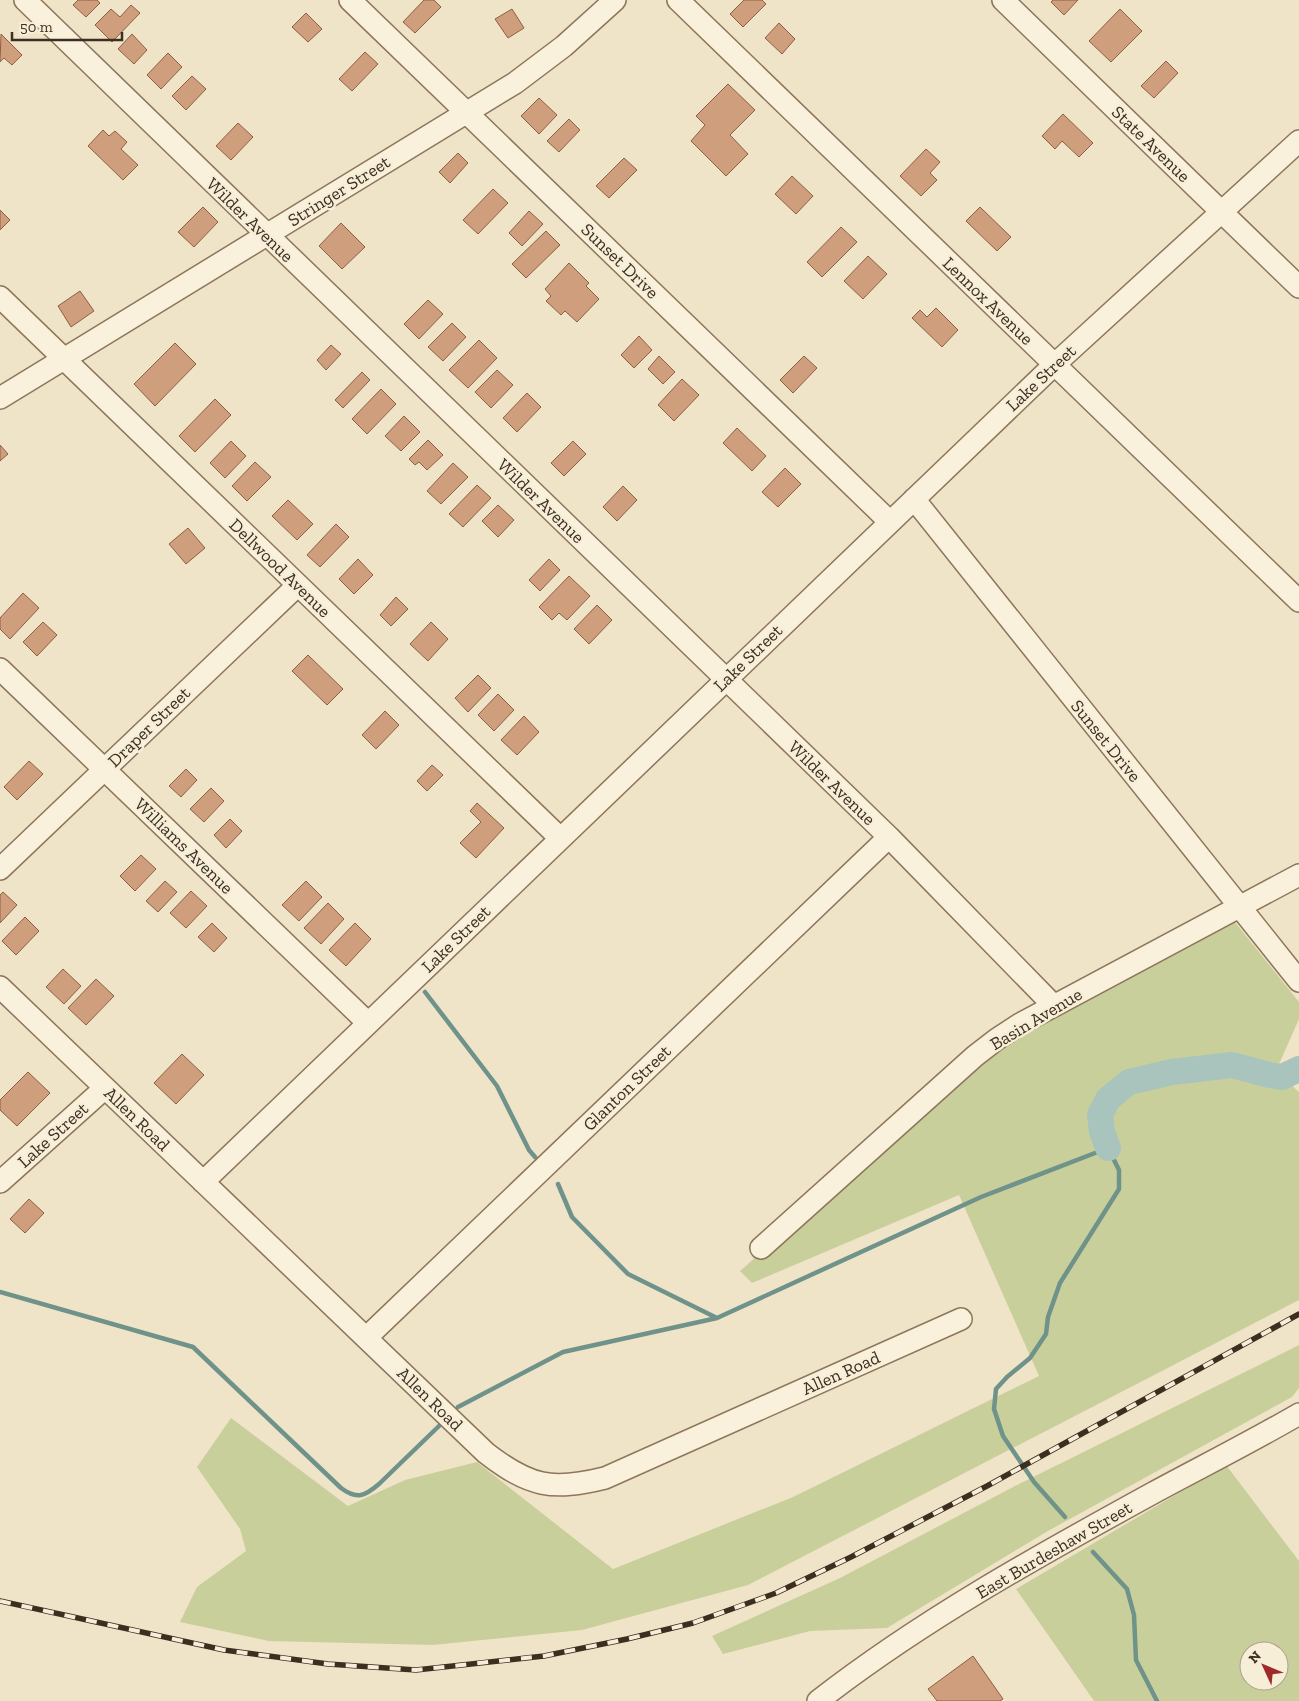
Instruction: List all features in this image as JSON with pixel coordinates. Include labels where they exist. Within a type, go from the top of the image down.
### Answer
[{"type":"street","name":"Wilder Avenue","points":[[24,0],[889,837],[1054,1006]]},
{"type":"street","name":"Sunset Drive","points":[[350,0],[890,522]]},
{"type":"street","name":"Stringer Street","points":[[0,398],[515,83],[564,46],[615,0]]},
{"type":"street","name":"Lennox Avenue","points":[[678,0],[1299,601]]},
{"type":"street","name":"State Avenue","points":[[1003,0],[1299,287]]},
{"type":"street","name":"Lake Street","points":[[203,1182],[1054,365],[1299,141]]},
{"type":"street","name":"Dellwood Avenue","points":[[0,297],[560,838]]},
{"type":"street","name":"Sunset Drive","points":[[914,499],[1299,982]]},
{"type":"street","name":"Draper Street","points":[[0,869],[298,585]]},
{"type":"street","name":"Williams Avenue","points":[[0,669],[368,1023]]},
{"type":"street","name":"Glanton Street","points":[[366,1338],[889,837]]},
{"type":"street","name":"Basin Avenue","points":[[761,1248],[997,1039],[1020,1024],[1299,875]]},
{"type":"street","name":"Allen Road","points":[[0,987],[486,1453],[524,1479],[544,1484],[562,1485],[583,1483],[613,1475],[961,1319]]},
{"type":"street","name":"Lake Street","points":[[0,1182],[105,1088]]},
{"type":"street","name":"East Burdeshaw Street","points":[[818,1701],[896,1645],[995,1582],[1299,1414]]},
{"type":"green space","points":[[1234,921],[1299,1002],[1299,1019],[1276,1071],[1299,1092],[1299,1300],[748,1585],[582,1630],[433,1645],[269,1641],[180,1622],[197,1587],[246,1551],[240,1529],[197,1467],[231,1418],[348,1506],[405,1480],[477,1462],[613,1569],[793,1497],[1039,1376],[959,1195],[752,1283],[740,1271],[981,1061],[1087,997]]},
{"type":"green space","points":[[1299,1345],[1299,1388],[1292,1397],[1048,1531],[887,1628],[810,1631],[723,1654],[712,1636],[840,1578],[1015,1486]]},
{"type":"green space","points":[[1226,1465],[1299,1561],[1299,1701],[1094,1701],[1016,1589]]},
{"type":"building","points":[[78,0],[97,0],[100,3],[86,17],[73,5]]},
{"type":"building","points":[[424,0],[434,0],[441,7],[415,33],[403,22]]},
{"type":"building","points":[[744,0],[762,0],[766,4],[743,27],[730,14]]},
{"type":"building","points":[[1053,0],[1078,0],[1064,15],[1051,2]]},
{"type":"building","points":[[131,5],[140,13],[112,42],[95,25],[111,9],[120,17]]},
{"type":"building","points":[[512,9],[524,28],[508,38],[495,19]]},
{"type":"building","points":[[1120,9],[1142,31],[1111,62],[1089,41]]},
{"type":"building","points":[[306,13],[322,29],[308,42],[292,27]]},
{"type":"building","points":[[779,23],[795,39],[782,54],[765,38]]},
{"type":"building","points":[[1,34],[22,55],[12,65],[4,58],[0,62]]},
{"type":"building","points":[[132,34],[147,50],[134,64],[118,49]]},
{"type":"building","points":[[365,52],[378,64],[352,91],[339,79]]},
{"type":"building","points":[[168,53],[182,67],[161,89],[147,75]]},
{"type":"building","points":[[1166,61],[1178,73],[1154,98],[1141,86]]},
{"type":"building","points":[[192,76],[206,89],[186,110],[172,96]]},
{"type":"building","points":[[728,84],[755,110],[730,135],[748,154],[726,176],[691,141],[705,125],[696,116]]},
{"type":"building","points":[[539,98],[557,115],[539,134],[521,116]]},
{"type":"building","points":[[1063,114],[1093,143],[1079,157],[1062,141],[1055,149],[1042,136]]},
{"type":"building","points":[[569,119],[580,130],[559,152],[547,141]]},
{"type":"building","points":[[238,123],[253,137],[231,160],[216,146]]},
{"type":"building","points":[[103,130],[109,136],[115,131],[127,142],[121,149],[138,165],[123,180],[88,146]]},
{"type":"building","points":[[926,149],[940,162],[930,173],[937,180],[921,196],[900,176]]},
{"type":"building","points":[[458,153],[468,163],[450,183],[439,172]]},
{"type":"building","points":[[624,158],[637,170],[609,198],[596,186]]},
{"type":"building","points":[[792,176],[813,196],[796,214],[775,194]]},
{"type":"building","points":[[493,189],[508,203],[478,234],[463,220]]},
{"type":"building","points":[[203,207],[218,222],[194,247],[178,232]]},
{"type":"building","points":[[980,207],[1011,237],[997,251],[966,221]]},
{"type":"building","points":[[0,210],[10,220],[0,230]]},
{"type":"building","points":[[529,211],[543,224],[522,246],[509,233]]},
{"type":"building","points":[[341,223],[365,247],[342,269],[319,246]]},
{"type":"building","points":[[841,227],[857,242],[822,277],[807,262]]},
{"type":"building","points":[[546,231],[560,245],[526,278],[512,264]]},
{"type":"building","points":[[868,256],[887,274],[863,299],[844,281]]},
{"type":"building","points":[[569,263],[589,283],[586,286],[599,299],[577,322],[565,311],[561,315],[546,301],[551,296],[545,289]]},
{"type":"building","points":[[80,291],[94,311],[71,327],[58,306]]},
{"type":"building","points":[[428,300],[443,314],[419,339],[404,324]]},
{"type":"building","points":[[936,308],[958,330],[942,347],[912,318],[920,310],[927,317]]},
{"type":"building","points":[[452,323],[466,337],[443,361],[428,347]]},
{"type":"building","points":[[639,336],[652,350],[634,368],[621,355]]},
{"type":"building","points":[[479,340],[497,358],[468,388],[449,370]]},
{"type":"building","points":[[175,343],[196,364],[155,406],[134,384]]},
{"type":"building","points":[[331,345],[341,354],[326,370],[317,360]]},
{"type":"building","points":[[659,356],[675,372],[663,384],[648,369]]},
{"type":"building","points":[[804,356],[817,368],[793,393],[780,380]]},
{"type":"building","points":[[497,370],[513,385],[491,408],[475,392]]},
{"type":"building","points":[[362,372],[370,380],[343,408],[335,400]]},
{"type":"building","points":[[682,379],[699,395],[674,421],[658,405]]},
{"type":"building","points":[[381,389],[396,404],[367,434],[352,419]]},
{"type":"building","points":[[527,393],[541,407],[517,432],[503,418]]},
{"type":"building","points":[[215,399],[231,415],[195,452],[179,436]]},
{"type":"building","points":[[404,416],[420,432],[401,451],[385,436]]},
{"type":"building","points":[[737,428],[766,456],[752,471],[723,443]]},
{"type":"building","points":[[428,440],[443,455],[427,470],[419,462],[415,465],[409,459]]},
{"type":"building","points":[[231,441],[246,456],[225,478],[210,463]]},
{"type":"building","points":[[573,441],[586,454],[564,476],[551,463]]},
{"type":"building","points":[[0,445],[8,454],[0,461]]},
{"type":"building","points":[[255,462],[271,477],[247,501],[232,486]]},
{"type":"building","points":[[453,463],[468,477],[441,504],[427,491]]},
{"type":"building","points":[[785,468],[801,484],[778,507],[762,492]]},
{"type":"building","points":[[477,485],[491,498],[463,527],[449,514]]},
{"type":"building","points":[[623,486],[637,500],[617,521],[603,507]]},
{"type":"building","points":[[288,500],[313,524],[297,540],[272,516]]},
{"type":"building","points":[[498,505],[514,520],[498,537],[482,521]]},
{"type":"building","points":[[336,524],[349,537],[320,567],[307,555]]},
{"type":"building","points":[[188,528],[205,548],[186,564],[169,544]]},
{"type":"building","points":[[358,559],[373,575],[354,594],[339,579]]},
{"type":"building","points":[[549,559],[560,570],[540,591],[529,580]]},
{"type":"building","points":[[569,576],[590,596],[567,620],[559,613],[552,620],[539,607]]},
{"type":"building","points":[[23,593],[39,608],[10,639],[0,629],[0,618]]},
{"type":"building","points":[[396,597],[408,609],[391,626],[380,615]]},
{"type":"building","points":[[597,605],[612,620],[589,644],[574,629]]},
{"type":"building","points":[[43,622],[57,635],[37,656],[23,642]]},
{"type":"building","points":[[431,622],[448,639],[428,661],[410,644]]},
{"type":"building","points":[[308,655],[343,689],[327,705],[292,671]]},
{"type":"building","points":[[478,675],[491,688],[468,712],[455,698]]},
{"type":"building","points":[[498,694],[514,710],[494,731],[478,715]]},
{"type":"building","points":[[385,711],[399,725],[376,749],[362,735]]},
{"type":"building","points":[[524,716],[539,732],[517,755],[501,740]]},
{"type":"building","points":[[29,761],[43,774],[17,800],[4,787]]},
{"type":"building","points":[[432,765],[443,775],[427,791],[417,781]]},
{"type":"building","points":[[186,769],[197,780],[181,797],[169,786]]},
{"type":"building","points":[[211,788],[224,801],[204,822],[190,809]]},
{"type":"building","points":[[477,803],[504,828],[476,858],[460,843],[481,822],[470,811]]},
{"type":"building","points":[[230,819],[242,831],[226,848],[214,835]]},
{"type":"building","points":[[141,855],[156,869],[135,891],[120,876]]},
{"type":"building","points":[[165,881],[177,892],[158,912],[146,901]]},
{"type":"building","points":[[306,881],[322,897],[299,921],[282,905]]},
{"type":"building","points":[[191,891],[207,906],[186,928],[170,913]]},
{"type":"building","points":[[3,892],[17,905],[0,923],[0,895]]},
{"type":"building","points":[[328,903],[344,919],[321,944],[304,928]]},
{"type":"building","points":[[25,917],[39,931],[16,955],[2,941]]},
{"type":"building","points":[[212,923],[227,938],[214,952],[198,937]]},
{"type":"building","points":[[355,923],[371,939],[346,966],[329,950]]},
{"type":"building","points":[[63,969],[81,986],[64,1004],[46,987]]},
{"type":"building","points":[[96,979],[114,996],[86,1025],[68,1008]]},
{"type":"building","points":[[182,1054],[204,1075],[176,1104],[154,1083]]},
{"type":"building","points":[[28,1072],[50,1093],[17,1126],[0,1110],[0,1100]]},
{"type":"building","points":[[29,1199],[44,1213],[25,1233],[10,1219]]},
{"type":"building","points":[[973,1656],[1003,1699],[1000,1701],[937,1701],[928,1689]]},
{"type":"waterway","points":[[425,992],[497,1086],[529,1150],[535,1157]]},
{"type":"waterway","points":[[1108,1148],[1102,1132],[1100,1115],[1108,1099],[1129,1082],[1172,1072],[1232,1065],[1282,1077],[1299,1069]]},
{"type":"waterway","points":[[458,1407],[563,1352],[717,1318],[981,1197],[1108,1148],[1119,1170],[1119,1189],[1060,1283],[1048,1317],[1046,1334],[1030,1358],[996,1389],[994,1409],[1003,1436],[1034,1482],[1065,1517]]},
{"type":"waterway","points":[[558,1184],[572,1217],[628,1274],[717,1318]]},
{"type":"waterway","points":[[0,1292],[193,1347],[341,1488],[352,1494],[365,1494],[374,1488],[439,1426]]},
{"type":"waterway","points":[[1093,1552],[1127,1589],[1134,1615],[1136,1660],[1157,1701]]},
{"type":"railway","points":[[0,1601],[224,1650],[328,1664],[416,1670],[544,1656],[627,1639],[693,1623],[776,1593],[851,1557],[987,1486],[1299,1314]]}]
